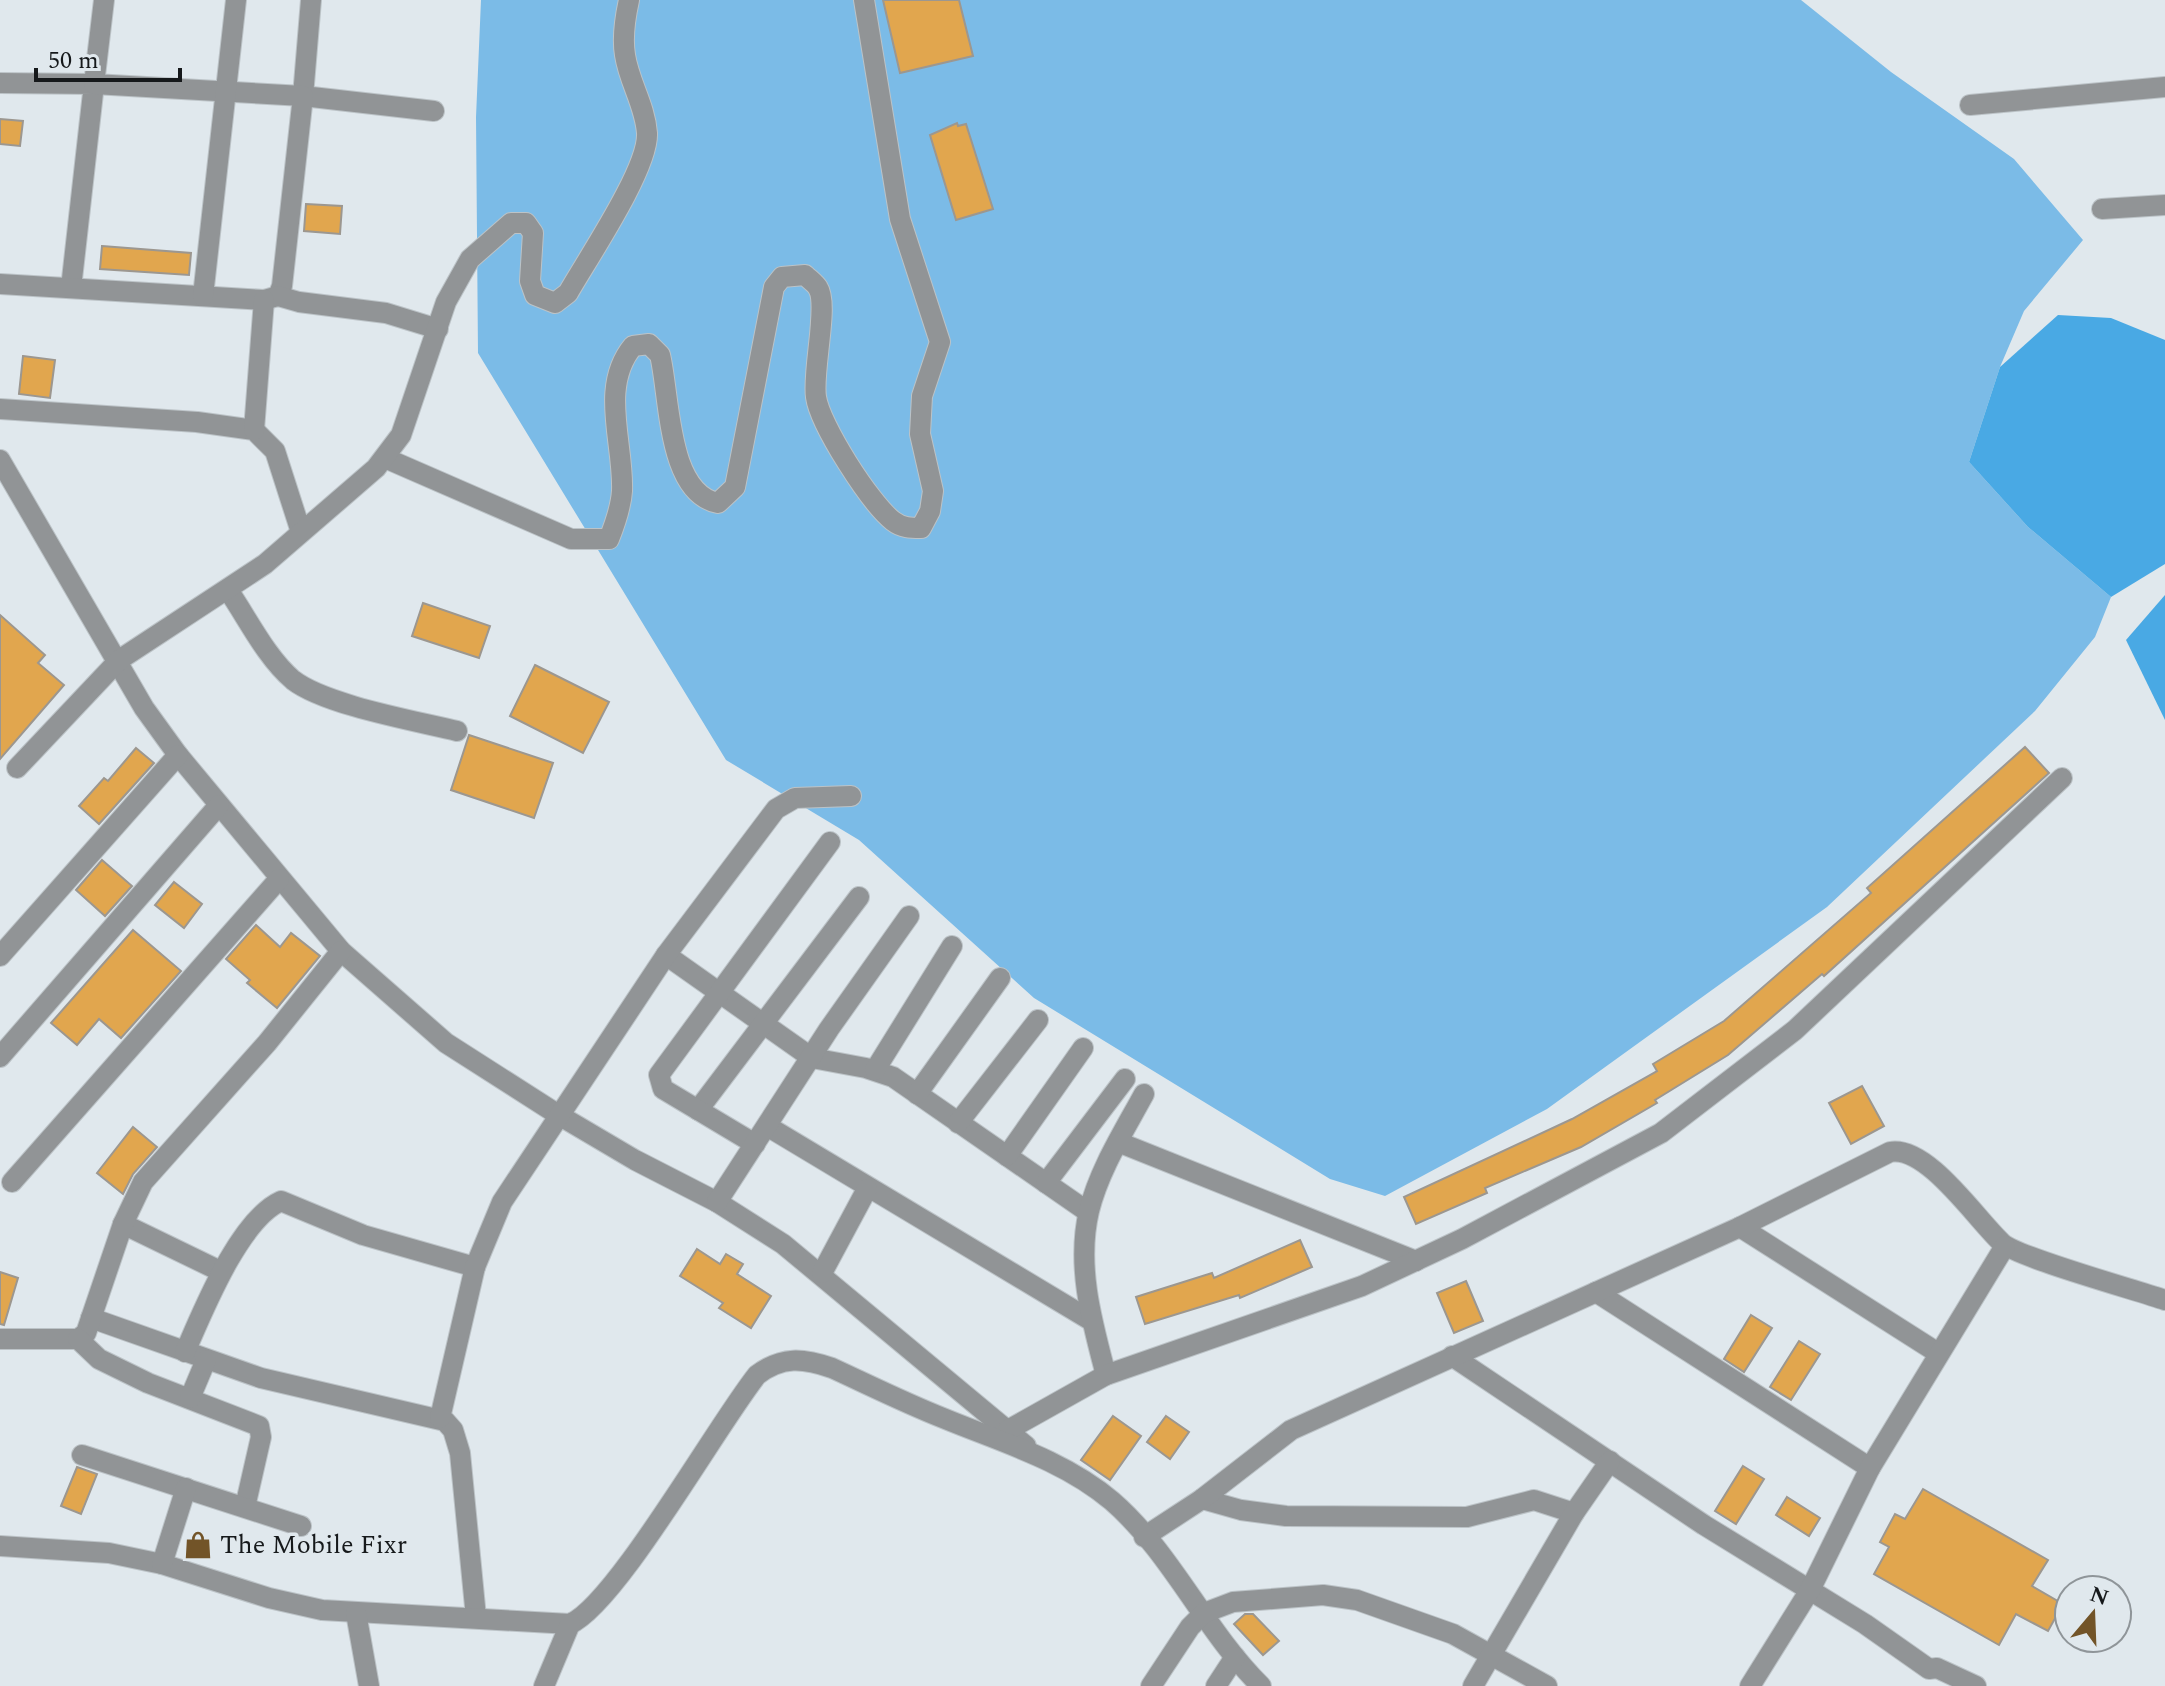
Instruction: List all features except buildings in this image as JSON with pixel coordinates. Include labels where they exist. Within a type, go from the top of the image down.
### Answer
[{"type":"street","points":[[71,288],[104,0]]},
{"type":"street","points":[[203,296],[236,0]]},
{"type":"street","points":[[254,430],[271,298],[282,286],[311,0]]},
{"type":"street","points":[[17,768],[119,660],[228,590],[352,491],[385,458],[411,411],[446,302],[470,259],[511,223],[526,223],[533,233],[530,281],[535,295],[555,303],[568,293],[631,183],[646,147],[643,107],[625,58],[624,28],[629,0]]},
{"type":"street","points":[[385,458],[571,539],[609,539],[622,492],[616,392],[621,360],[633,346],[649,344],[660,355],[679,464],[695,494],[718,503],[735,487],[774,287],[782,277],[805,275],[820,289],[823,310],[816,368],[816,396],[822,420],[850,465],[892,521],[908,529],[921,528],[930,511],[933,491],[920,434],[922,396],[940,342],[900,219],[864,0]]},
{"type":"street","points":[[0,83],[94,84],[303,96],[434,111]]},
{"type":"street","points":[[1970,105],[2165,87]]},
{"type":"street","points":[[2102,209],[2165,205]]},
{"type":"street","points":[[0,284],[271,298],[386,313],[438,329]]},
{"type":"street","points":[[0,409],[197,422],[254,430],[275,451],[301,532]]},
{"type":"street","points":[[0,460],[119,660],[144,708],[178,755],[341,951],[446,1043],[635,1160],[717,1202],[822,1273],[1040,1457]]},
{"type":"street","points":[[228,590],[283,669],[304,686],[457,731]]},
{"type":"street","points":[[0,956],[178,755]]},
{"type":"street","points":[[1008,1430],[1106,1375],[1362,1286],[1631,1151],[1691,1113],[1816,1011],[2062,778]]},
{"type":"street","points":[[440,1418],[475,1267],[502,1202],[557,1114],[666,955],[781,803],[795,798],[851,796]]},
{"type":"street","points":[[0,1057],[219,805]]},
{"type":"street","points":[[755,1144],[663,1089],[659,1075],[830,842]]},
{"type":"street","points":[[12,1182],[279,879]]},
{"type":"street","points":[[698,1110],[859,897]]},
{"type":"street","points":[[717,1202],[909,916]]},
{"type":"street","points":[[875,1070],[952,946]]},
{"type":"street","points":[[0,1339],[78,1339],[86,1333],[123,1224],[143,1182],[267,1043],[341,951]]},
{"type":"street","points":[[666,955],[812,1058],[875,1070],[917,1094],[1088,1212]]},
{"type":"street","points":[[917,1094],[1000,978]]},
{"type":"street","points":[[958,1123],[1038,1020]]},
{"type":"street","points":[[1007,1156],[1083,1048]]},
{"type":"street","points":[[1046,1183],[1125,1079]]},
{"type":"street","points":[[1106,1375],[1092,1321],[1085,1272],[1088,1212],[1118,1142],[1144,1094]]},
{"type":"street","points":[[767,1126],[867,1189],[1092,1321]]},
{"type":"street","points":[[1118,1142],[1416,1261]]},
{"type":"street","points":[[1144,1537],[1202,1499],[1291,1430],[1740,1227],[1896,1151],[1915,1156],[1929,1166],[2005,1246],[2165,1300]]},
{"type":"street","points":[[822,1273],[867,1189]]},
{"type":"street","points":[[185,1352],[220,1271],[263,1214],[281,1201],[363,1235],[475,1267]]},
{"type":"street","points":[[123,1224],[220,1271]]},
{"type":"street","points":[[1740,1227],[1938,1353]]},
{"type":"street","points":[[1750,1686],[1810,1590],[1870,1468],[2005,1246]]},
{"type":"street","points":[[1596,1292],[1870,1468]]},
{"type":"street","points":[[91,1318],[289,1386],[440,1418],[453,1430],[460,1453],[476,1617]]},
{"type":"street","points":[[78,1339],[108,1364],[259,1426],[261,1437],[245,1507]]},
{"type":"street","points":[[1452,1356],[1704,1525],[1929,1669],[1937,1668],[1976,1686]]},
{"type":"street","points":[[544,1686],[570,1624],[589,1612],[620,1573],[742,1393],[770,1365],[796,1359],[815,1363],[1040,1457],[1085,1481],[1113,1502],[1144,1537],[1235,1657],[1261,1686]]},
{"type":"street","points":[[190,1398],[206,1360]]},
{"type":"street","points":[[82,1455],[301,1526]]},
{"type":"street","points":[[1473,1686],[1574,1513],[1610,1461]]},
{"type":"street","points":[[162,1564],[186,1488]]},
{"type":"street","points":[[1202,1499],[1264,1515],[1286,1516],[1467,1517],[1534,1500],[1574,1513]]},
{"type":"street","points":[[0,1546],[96,1552],[162,1564],[292,1605],[356,1613],[570,1624]]},
{"type":"street","points":[[1151,1686],[1190,1627],[1204,1613],[1233,1602],[1339,1596],[1453,1634],[1547,1686]]},
{"type":"street","points":[[356,1613],[369,1686]]},
{"type":"street","points":[[1216,1686],[1235,1657]]},
{"type":"street","points":[[1915,1686],[1929,1669]]},
{"type":"shaded area","points":[[481,0],[1801,0],[1891,72],[2014,159],[2083,240],[2024,311],[2000,367],[1969,462],[2028,527],[2111,597],[2095,637],[2035,711],[1827,907],[1547,1109],[1385,1196],[1330,1179],[1034,998],[859,840],[726,760],[478,353],[476,117]]},
{"type":"shaded area","points":[[2058,315],[2111,318],[2165,340],[2165,564],[2111,597],[2028,527],[1969,462],[2000,367]]},
{"type":"shaded area","points":[[2165,595],[2165,720],[2126,640]]},
{"type":"place","name":"The Mobile Fixr","points":[[198,1545]]}]
